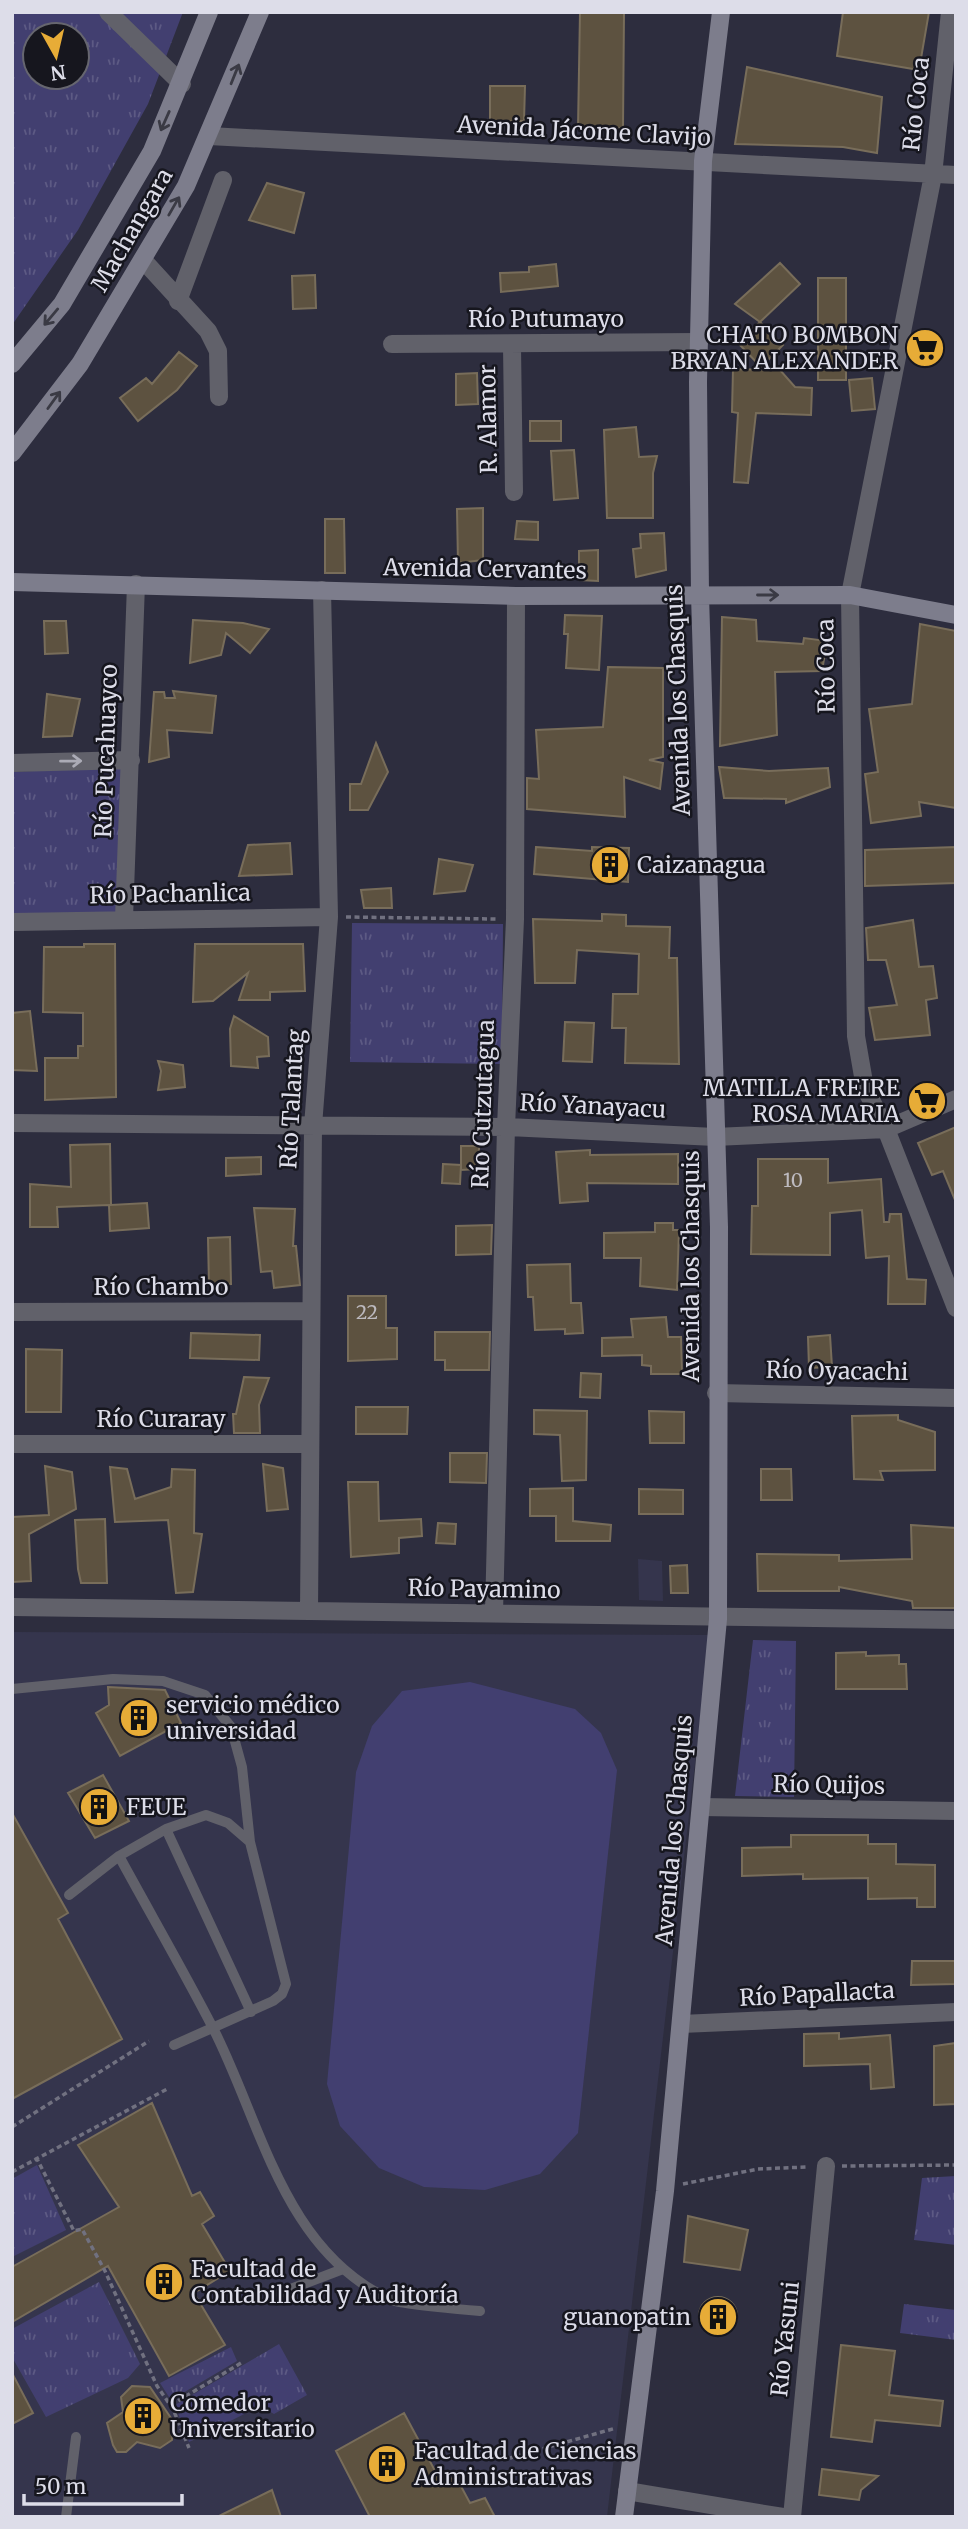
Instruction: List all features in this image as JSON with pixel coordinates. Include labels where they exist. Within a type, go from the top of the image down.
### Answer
[{"type":"street","points":[[108,12],[182,84]]},
{"type":"street","name":"Machangara","points":[[12,364],[62,304],[152,150],[182,84],[209,12]]},
{"type":"street","name":"Machangara","points":[[12,453],[80,364],[186,186],[260,12]]},
{"type":"street","name":"Avenida los Chasquis","points":[[624,2517],[665,2191],[718,1619],[716,1393],[719,1227],[700,595],[699,342],[703,161],[721,12]]},
{"type":"street","name":"Río Coca","points":[[950,12],[933,175],[850,595],[856,1036],[865,1088],[886,1129],[956,1308]]},
{"type":"street","name":"Avenida Jácome Clavijo","points":[[209,136],[956,175]]},
{"type":"street","points":[[178,301],[223,180]]},
{"type":"street","points":[[143,260],[208,331],[218,351],[219,397]]},
{"type":"street","name":"Río Putumayo","points":[[392,344],[512,346],[699,342]]},
{"type":"street","name":"R. Alamor","points":[[512,346],[514,492]]},
{"type":"street","name":"Avenida Cervantes","points":[[12,582],[516,596],[850,595],[956,615]]},
{"type":"street","name":"Río Pucahuayco","points":[[124,919],[136,584]]},
{"type":"street","name":"Río Talantag","points":[[309,1611],[313,1126],[329,917],[322,590]]},
{"type":"street","name":"Río Cutzutagua","points":[[494,1613],[506,1127],[515,919],[516,596]]},
{"type":"street","points":[[12,763],[131,760]]},
{"type":"street","name":"Río Pachanlica","points":[[12,922],[329,917]]},
{"type":"street","name":"Río Yanayacu","points":[[12,1123],[506,1127],[715,1137],[886,1129],[956,1099]]},
{"type":"street","name":"Río Chambo","points":[[12,1312],[311,1311]]},
{"type":"street","name":"Río Oyacachi","points":[[716,1393],[956,1398]]},
{"type":"street","name":"Río Curaray","points":[[12,1444],[309,1444]]},
{"type":"street","name":"Río Payamino","points":[[12,1607],[494,1613],[718,1619],[956,1620]]},
{"type":"street","name":"Río Quijos","points":[[701,1807],[956,1811]]},
{"type":"street","name":"Río Papallacta","points":[[681,2024],[956,2012]]},
{"type":"street","name":"Río Yasuni","points":[[792,2517],[827,2166]]},
{"type":"street","points":[[627,2491],[783,2517]]},
{"type":"lane","points":[[12,1689],[113,1679],[163,1681],[205,1695],[230,1727],[242,1767],[250,1842],[286,1984],[282,1994],[251,2012],[174,2045]]},
{"type":"lane","points":[[69,1895],[119,1856],[166,1829],[206,1815],[228,1823],[250,1842]]},
{"type":"lane","points":[[166,1829],[251,2012]]},
{"type":"lane","points":[[119,1856],[214,2030],[260,2139],[305,2229],[343,2269],[393,2302],[480,2311]]},
{"type":"lane","points":[[279,2293],[343,2269]]},
{"type":"lane","points":[[66,2517],[76,2437]]},
{"type":"path","points":[[329,917],[515,919]]},
{"type":"path","points":[[12,2127],[149,2041]]},
{"type":"path","points":[[12,2172],[169,2088]]},
{"type":"path","points":[[36,2157],[74,2231],[82,2229],[105,2271],[157,2386],[170,2406],[189,2448]]},
{"type":"path","points":[[170,2406],[241,2363]]},
{"type":"path","points":[[510,2458],[636,2423]]},
{"type":"shaded area","points":[[638,1559],[662,1561],[663,1601],[639,1600]]},
{"type":"shaded area","points":[[12,1632],[710,1635],[607,2517],[12,2517]]},
{"type":"green space","points":[[12,12],[183,12],[148,104],[78,230],[12,325]]},
{"type":"green space","points":[[123,767],[119,913],[12,914],[12,772]]},
{"type":"green space","points":[[352,923],[503,924],[502,1064],[350,1062]]},
{"type":"green space","points":[[753,1640],[796,1641],[794,1797],[735,1796]]},
{"type":"green space","points":[[470,1682],[575,1709],[601,1733],[617,1770],[578,2133],[540,2174],[485,2190],[424,2187],[379,2168],[340,2126],[327,2084],[356,1772],[372,1726],[402,1691]]},
{"type":"green space","points":[[37,2165],[66,2230],[12,2257],[12,2179]]},
{"type":"green space","points":[[956,2176],[956,2245],[914,2240],[922,2178]]},
{"type":"green space","points":[[99,2282],[140,2364],[128,2378],[46,2417],[12,2357],[12,2329]]},
{"type":"green space","points":[[904,2304],[956,2310],[956,2340],[900,2333]]},
{"type":"green space","points":[[279,2344],[307,2395],[274,2414],[260,2406],[189,2442],[175,2405]]},
{"type":"green space","points":[[231,2347],[237,2361],[171,2400],[160,2383]]},
{"type":"building","points":[[580,12],[624,12],[623,128],[578,128]]},
{"type":"building","points":[[843,12],[929,12],[919,70],[837,56]]},
{"type":"building","points":[[747,67],[882,97],[877,153],[843,147],[735,144]]},
{"type":"building","points":[[490,86],[525,86],[524,121],[490,121]]},
{"type":"building","points":[[267,183],[304,193],[294,233],[249,220]]},
{"type":"building","points":[[780,263],[800,284],[760,322],[735,304]]},
{"type":"building","points":[[556,264],[558,286],[501,292],[500,273],[529,272],[529,267]]},
{"type":"building","points":[[315,275],[316,308],[293,309],[292,276]]},
{"type":"building","points":[[818,278],[846,278],[846,380],[818,380]]},
{"type":"building","points":[[760,322],[783,345],[761,367],[738,343]]},
{"type":"building","points":[[179,352],[197,366],[177,390],[138,421],[120,398],[146,378],[152,384]]},
{"type":"building","points":[[733,369],[780,370],[795,387],[812,388],[811,415],[756,413],[748,483],[734,482],[738,413],[732,412]]},
{"type":"building","points":[[477,373],[478,404],[456,405],[456,374]]},
{"type":"building","points":[[872,378],[875,409],[852,411],[849,380]]},
{"type":"building","points":[[530,421],[561,421],[561,441],[530,441]]},
{"type":"building","points":[[636,427],[639,457],[657,456],[653,473],[653,518],[607,518],[604,430]]},
{"type":"building","points":[[574,450],[578,498],[554,500],[551,451]]},
{"type":"building","points":[[483,508],[483,560],[458,563],[457,509]]},
{"type":"building","points":[[325,519],[344,519],[345,573],[325,573]]},
{"type":"building","points":[[517,521],[538,522],[538,540],[515,539]]},
{"type":"building","points":[[664,533],[666,570],[636,577],[633,549],[641,548],[640,534]]},
{"type":"building","points":[[598,550],[598,581],[579,580],[579,551]]},
{"type":"building","points":[[565,615],[602,616],[599,670],[566,668],[568,634],[564,634]]},
{"type":"building","points":[[722,617],[756,620],[757,641],[803,644],[804,638],[827,641],[822,671],[775,672],[777,735],[720,746]]},
{"type":"building","points":[[193,620],[243,623],[269,629],[250,653],[226,633],[221,655],[190,663]]},
{"type":"building","points":[[44,621],[66,621],[68,653],[45,654]]},
{"type":"building","points":[[920,624],[956,631],[956,808],[919,802],[921,816],[871,823],[865,774],[878,772],[869,709],[912,704]]},
{"type":"building","points":[[608,667],[663,668],[663,757],[649,760],[663,763],[660,789],[624,777],[625,817],[527,809],[527,778],[539,779],[536,730],[603,727]]},
{"type":"building","points":[[173,691],[216,696],[212,733],[167,730],[169,757],[149,762],[154,692],[164,692],[165,698],[175,698]]},
{"type":"building","points":[[47,694],[80,699],[72,736],[43,737]]},
{"type":"building","points":[[376,743],[388,772],[368,810],[350,810],[350,784],[361,784]]},
{"type":"building","points":[[719,767],[769,771],[828,768],[830,787],[786,803],[786,799],[724,798]]},
{"type":"building","points":[[290,843],[292,874],[239,876],[248,845]]},
{"type":"building","points":[[536,847],[592,851],[592,847],[629,848],[628,882],[534,874]]},
{"type":"building","points":[[956,847],[956,883],[865,886],[865,850]]},
{"type":"building","points":[[439,859],[473,865],[465,891],[434,894]]},
{"type":"building","points":[[391,888],[392,908],[364,908],[361,890]]},
{"type":"building","points":[[602,914],[626,915],[626,926],[670,927],[669,958],[677,958],[679,1064],[625,1063],[626,1028],[612,1028],[613,994],[638,994],[639,954],[577,950],[575,983],[535,983],[533,919],[602,921]]},
{"type":"building","points":[[913,920],[919,967],[933,966],[937,998],[926,1000],[930,1035],[875,1040],[869,1008],[897,1005],[886,960],[868,960],[866,928]]},
{"type":"building","points":[[84,944],[115,944],[116,1097],[45,1100],[45,1058],[78,1058],[78,1046],[83,1046],[83,1013],[43,1012],[44,947],[84,947]]},
{"type":"building","points":[[195,944],[303,944],[305,991],[270,992],[270,1000],[239,1000],[248,973],[213,1001],[193,1002]]},
{"type":"building","points":[[30,1011],[37,1071],[12,1070],[12,1013]]},
{"type":"building","points":[[234,1016],[268,1037],[269,1056],[257,1057],[258,1068],[231,1066],[230,1029]]},
{"type":"building","points":[[565,1022],[594,1023],[592,1062],[563,1061]]},
{"type":"building","points":[[158,1061],[183,1065],[185,1087],[158,1090],[161,1071]]},
{"type":"building","points":[[956,1127],[955,1200],[943,1171],[932,1175],[918,1143]]},
{"type":"building","points":[[110,1144],[111,1205],[147,1203],[149,1228],[110,1231],[109,1205],[57,1207],[58,1227],[30,1227],[30,1184],[71,1187],[70,1145]]},
{"type":"building","points":[[461,1146],[479,1146],[479,1169],[461,1170]]},
{"type":"building","points":[[590,1150],[590,1155],[678,1154],[678,1184],[587,1183],[588,1201],[560,1203],[556,1152]]},
{"type":"building","points":[[261,1157],[261,1174],[226,1176],[226,1158]]},
{"type":"building","points":[[758,1159],[828,1159],[828,1183],[881,1179],[884,1222],[889,1222],[890,1214],[901,1214],[907,1279],[926,1280],[925,1304],[888,1304],[889,1256],[866,1258],[862,1210],[830,1213],[830,1255],[751,1254],[752,1206],[758,1206]]},
{"type":"building","points":[[443,1164],[461,1165],[460,1184],[442,1183]]},
{"type":"building","points":[[254,1208],[295,1209],[293,1246],[296,1246],[300,1285],[274,1288],[272,1271],[261,1272]]},
{"type":"building","points":[[655,1223],[673,1223],[673,1230],[679,1230],[677,1290],[640,1286],[641,1258],[604,1258],[604,1233],[655,1232]]},
{"type":"building","points":[[492,1225],[491,1254],[456,1255],[456,1226]]},
{"type":"building","points":[[230,1237],[231,1284],[209,1285],[208,1238]]},
{"type":"building","points":[[570,1264],[571,1303],[581,1303],[583,1333],[565,1334],[565,1329],[535,1330],[533,1297],[528,1297],[527,1265]]},
{"type":"building","points":[[348,1296],[386,1296],[386,1328],[397,1328],[397,1359],[348,1361]]},
{"type":"building","points":[[666,1317],[668,1337],[681,1337],[682,1374],[651,1374],[651,1366],[642,1365],[642,1355],[602,1356],[602,1338],[633,1337],[631,1319]]},
{"type":"building","points":[[435,1332],[490,1332],[489,1370],[445,1370],[445,1360],[435,1360]]},
{"type":"building","points":[[191,1333],[260,1335],[259,1360],[190,1358]]},
{"type":"building","points":[[830,1335],[832,1367],[809,1368],[808,1337]]},
{"type":"building","points":[[26,1349],[62,1350],[61,1412],[26,1412]]},
{"type":"building","points":[[581,1373],[601,1374],[600,1398],[580,1397]]},
{"type":"building","points":[[244,1377],[269,1378],[259,1405],[260,1433],[234,1433],[233,1414],[236,1414]]},
{"type":"building","points":[[356,1407],[408,1407],[407,1434],[356,1434]]},
{"type":"building","points":[[534,1410],[587,1411],[586,1480],[562,1481],[560,1435],[534,1434]]},
{"type":"building","points":[[649,1411],[684,1412],[684,1443],[650,1443]]},
{"type":"building","points":[[898,1415],[898,1420],[935,1432],[935,1470],[880,1471],[883,1480],[854,1479],[852,1416]]},
{"type":"building","points":[[450,1453],[487,1453],[486,1483],[450,1482]]},
{"type":"building","points":[[263,1464],[283,1468],[288,1509],[267,1511]]},
{"type":"building","points":[[45,1466],[72,1472],[76,1509],[29,1534],[31,1581],[12,1582],[12,1517],[49,1515]]},
{"type":"building","points":[[110,1467],[127,1469],[135,1499],[171,1487],[172,1469],[195,1470],[194,1533],[202,1534],[193,1592],[176,1593],[168,1520],[115,1522]]},
{"type":"building","points":[[761,1469],[791,1469],[792,1500],[761,1500]]},
{"type":"building","points":[[348,1482],[378,1482],[379,1521],[421,1519],[422,1536],[399,1538],[399,1553],[351,1557]]},
{"type":"building","points":[[573,1488],[573,1521],[611,1525],[610,1541],[556,1541],[556,1516],[530,1516],[530,1489]]},
{"type":"building","points":[[639,1489],[683,1490],[683,1514],[639,1514]]},
{"type":"building","points":[[105,1519],[107,1583],[81,1583],[75,1520]]},
{"type":"building","points":[[438,1523],[456,1524],[455,1544],[436,1543]]},
{"type":"building","points":[[911,1525],[956,1528],[956,1608],[913,1608],[912,1601],[839,1587],[839,1591],[758,1591],[757,1554],[839,1555],[839,1561],[912,1559]]},
{"type":"building","points":[[687,1565],[688,1593],[671,1593],[670,1566]]},
{"type":"building","points":[[866,1652],[866,1656],[899,1655],[899,1664],[906,1664],[907,1689],[836,1689],[836,1653]]},
{"type":"building","name":"servicio médico universidad","points":[[108,1687],[165,1690],[181,1723],[120,1756],[96,1713],[109,1705]]},
{"type":"building","name":"FEUE","points":[[103,1775],[129,1821],[95,1838],[68,1793]]},
{"type":"building","points":[[12,1813],[68,1913],[58,1919],[122,2039],[12,2099]]},
{"type":"building","points":[[791,1835],[868,1835],[868,1844],[896,1844],[896,1864],[935,1865],[935,1907],[917,1907],[917,1898],[868,1899],[868,1878],[803,1879],[803,1874],[742,1876],[742,1848],[791,1847]]},
{"type":"building","points":[[912,1961],[956,1961],[956,1984],[911,1985]]},
{"type":"building","points":[[839,2033],[839,2039],[890,2035],[894,2087],[871,2089],[870,2064],[804,2066],[804,2034]]},
{"type":"building","points":[[956,2043],[956,2104],[934,2105],[934,2046]]},
{"type":"building","points":[[152,2103],[192,2196],[200,2192],[214,2216],[202,2224],[230,2271],[194,2293],[225,2345],[169,2376],[108,2266],[12,2322],[12,2267],[119,2207],[78,2145]]},
{"type":"building","points":[[688,2216],[748,2230],[740,2270],[684,2262]]},
{"type":"building","name":"guanopatin","points":[[718,2297],[731,2303],[737,2316],[731,2329],[718,2335],[705,2329],[699,2316],[705,2303]]},
{"type":"building","points":[[841,2345],[895,2351],[889,2395],[943,2401],[940,2426],[875,2420],[872,2442],[831,2437]]},
{"type":"building","points":[[12,2373],[33,2413],[12,2424]]},
{"type":"building","name":"Comedor Universitario","points":[[132,2386],[150,2387],[173,2421],[172,2440],[160,2448],[137,2442],[126,2452],[117,2452],[113,2445],[107,2423],[123,2412],[121,2397]]},
{"type":"building","name":"Facultad de Ciencias Administrativas","points":[[404,2413],[441,2482],[456,2477],[470,2503],[485,2498],[495,2517],[370,2517],[336,2451]]},
{"type":"building","points":[[822,2469],[878,2476],[861,2490],[859,2500],[819,2495]]},
{"type":"building","points":[[272,2490],[281,2517],[217,2517]]},
{"type":"place","name":"CHATO BOMBON BRYAN ALEXANDER","points":[[925,348]]},
{"type":"place","name":"Caizanagua","points":[[610,865]]},
{"type":"place","name":"MATILLA FREIRE ROSA MARIA","points":[[927,1101]]},
{"type":"place","name":"servicio médico universidad","points":[[139,1718]]},
{"type":"place","name":"FEUE","points":[[99,1807]]},
{"type":"place","name":"Facultad de Contabilidad y Auditoría","points":[[164,2282]]},
{"type":"place","name":"guanopatin","points":[[718,2317]]},
{"type":"place","name":"Comedor Universitario","points":[[143,2416]]},
{"type":"place","name":"Facultad de Ciencias Administrativas","points":[[387,2464]]}]
